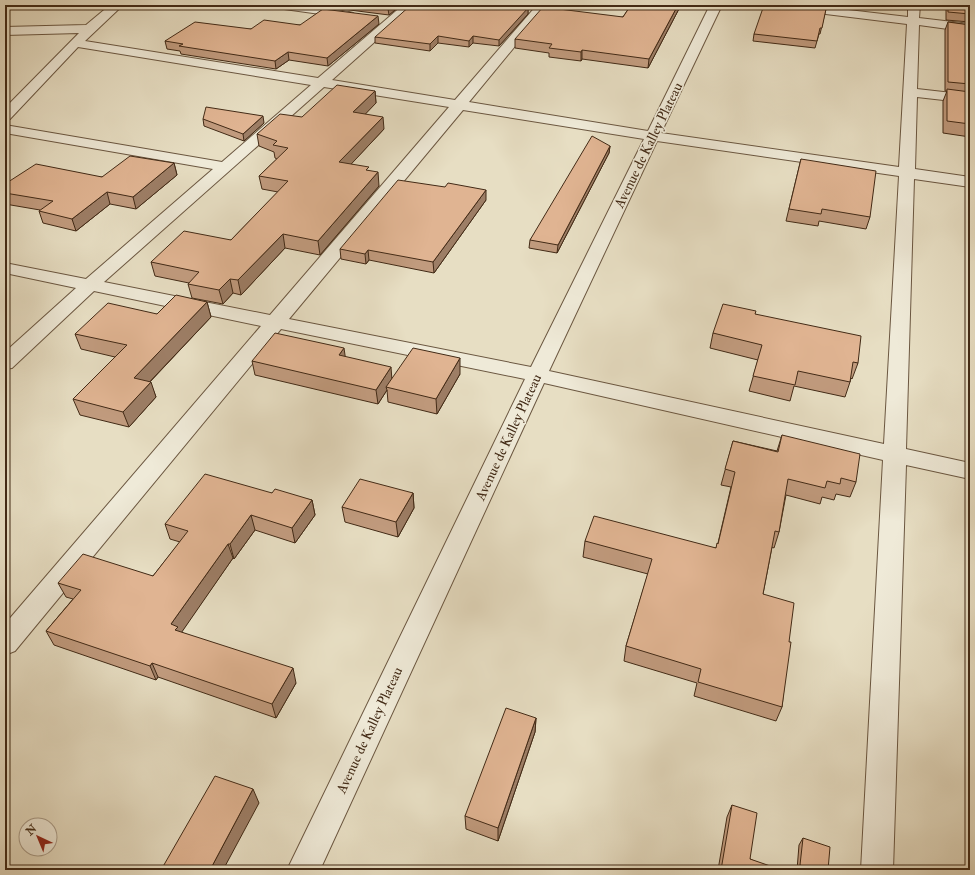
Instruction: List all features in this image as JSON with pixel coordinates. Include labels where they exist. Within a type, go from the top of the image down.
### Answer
[{"type":"street","points":[[5,116],[11,103],[76,43],[89,29],[117,5]]},
{"type":"street","points":[[277,5],[361,17]]},
{"type":"street","points":[[5,363],[90,285],[321,82],[384,20],[410,5]]},
{"type":"street","points":[[5,643],[543,5]]},
{"type":"street","name":"Avenue de Kalley Plateau","points":[[303,870],[537,374],[716,5]]},
{"type":"street","points":[[776,5],[914,13],[970,28]]},
{"type":"street","points":[[877,870],[914,13]]},
{"type":"street","points":[[5,31],[89,29]]},
{"type":"street","points":[[76,43],[652,136],[970,182]]},
{"type":"street","points":[[911,92],[970,99]]},
{"type":"street","points":[[5,129],[225,167]]},
{"type":"street","points":[[5,268],[537,374],[970,470]]},
{"type":"building","points":[[356,5],[393,5],[388,9]]},
{"type":"building","points":[[411,5],[526,5],[524,7],[528,8],[499,40],[473,36],[469,41],[438,36],[430,44],[375,37]]},
{"type":"building","points":[[631,5],[678,5],[649,59],[582,50],[581,52],[549,48],[552,44],[515,39],[543,7],[623,17]]},
{"type":"building","points":[[764,5],[791,5],[826,9],[822,28],[820,28],[817,41],[754,34]]},
{"type":"building","points":[[948,5],[970,5],[970,14],[948,12]]},
{"type":"building","points":[[323,9],[378,16],[327,58],[288,52],[275,61],[179,46],[183,44],[165,41],[195,22],[251,29],[264,20],[300,25]]},
{"type":"building","points":[[948,22],[970,25],[970,84],[948,82]]},
{"type":"building","points":[[337,85],[375,91],[353,112],[383,117],[339,162],[369,167],[366,170],[378,172],[318,241],[283,234],[238,280],[230,279],[219,290],[188,284],[199,272],[151,262],[184,231],[231,240],[288,181],[259,176],[288,148],[273,145],[277,141],[257,134],[280,114],[302,117]]},
{"type":"building","points":[[947,89],[970,92],[970,124],[947,121]]},
{"type":"building","points":[[206,107],[263,116],[243,134],[203,119]]},
{"type":"building","points":[[592,136],[610,146],[558,245],[530,240]]},
{"type":"building","points":[[130,156],[174,163],[133,197],[107,192],[72,219],[39,211],[53,201],[5,193],[5,184],[36,164],[102,177]]},
{"type":"building","points":[[801,159],[876,171],[870,217],[822,209],[821,214],[789,209]]},
{"type":"building","points":[[398,180],[445,187],[448,183],[486,190],[433,262],[368,250],[365,254],[340,249]]},
{"type":"building","points":[[176,295],[207,302],[134,378],[151,382],[123,412],[73,399],[127,345],[75,334],[108,303],[157,314]]},
{"type":"building","points":[[723,304],[756,311],[755,314],[861,336],[858,363],[853,362],[850,382],[798,371],[795,385],[753,376],[762,345],[713,333]]},
{"type":"building","points":[[275,333],[344,348],[339,355],[391,367],[376,390],[252,361]]},
{"type":"building","points":[[413,348],[460,358],[436,399],[386,387]]},
{"type":"building","points":[[782,435],[860,454],[856,482],[841,478],[840,484],[827,481],[825,488],[788,479],[779,532],[775,531],[763,594],[794,603],[789,642],[791,642],[782,707],[698,682],[701,669],[626,646],[652,559],[585,541],[594,516],[716,548],[735,472],[725,469],[733,441],[778,452]]},
{"type":"building","points":[[205,474],[272,493],[275,489],[312,500],[292,528],[251,515],[230,544],[228,544],[171,624],[178,627],[175,630],[293,668],[272,704],[152,663],[150,666],[46,631],[81,590],[58,583],[83,554],[153,576],[188,531],[165,524]]},
{"type":"building","points":[[360,479],[413,493],[396,522],[342,507]]},
{"type":"building","points":[[506,708],[536,718],[498,828],[465,816]]},
{"type":"building","points":[[215,776],[253,789],[210,870],[161,870]]},
{"type":"building","points":[[732,805],[757,813],[750,859],[776,868],[775,870],[721,870]]},
{"type":"building","points":[[803,838],[830,847],[828,870],[816,870],[800,865]]}]
